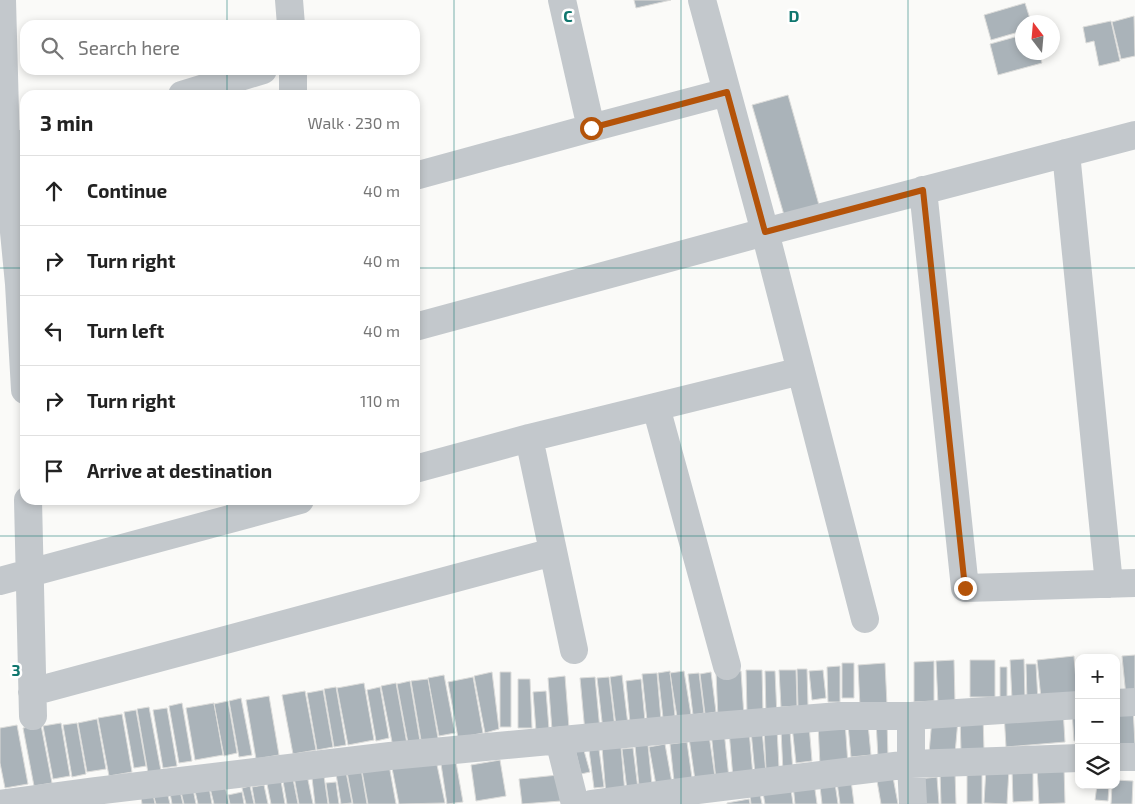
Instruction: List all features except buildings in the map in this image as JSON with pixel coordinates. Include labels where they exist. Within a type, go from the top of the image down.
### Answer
[{"type":"street","points":[[2,0],[16,146],[20,238]]},
{"type":"street","points":[[289,0],[291,20]]},
{"type":"street","points":[[562,0],[591,128]]},
{"type":"street","points":[[702,0],[765,232],[865,619]]},
{"type":"street","points":[[198,90],[247,75]]},
{"type":"street","points":[[293,75],[293,90]]},
{"type":"street","points":[[420,175],[727,92]]},
{"type":"street","points":[[420,326],[765,232],[1135,135]]},
{"type":"street","points":[[923,190],[965,588],[1122,583],[1066,153]]},
{"type":"street","points":[[420,468],[529,438],[801,372]]},
{"type":"street","points":[[656,407],[727,666]]},
{"type":"street","points":[[529,438],[574,650]]},
{"type":"street","points":[[28,505],[32,704],[553,552]]},
{"type":"street","points":[[0,581],[281,505]]},
{"type":"street","points":[[1120,703],[1135,702]]},
{"type":"street","points":[[0,803],[381,758],[559,740],[839,716],[911,716],[1075,705]]},
{"type":"street","points":[[911,716],[913,804]]},
{"type":"street","points":[[559,740],[575,804]]},
{"type":"street","points":[[1120,757],[1135,757]]},
{"type":"street","points":[[592,804],[911,764],[1075,758]]},
{"type":"route","points":[[591,128],[727,92],[765,232],[923,190],[965,588]]}]
